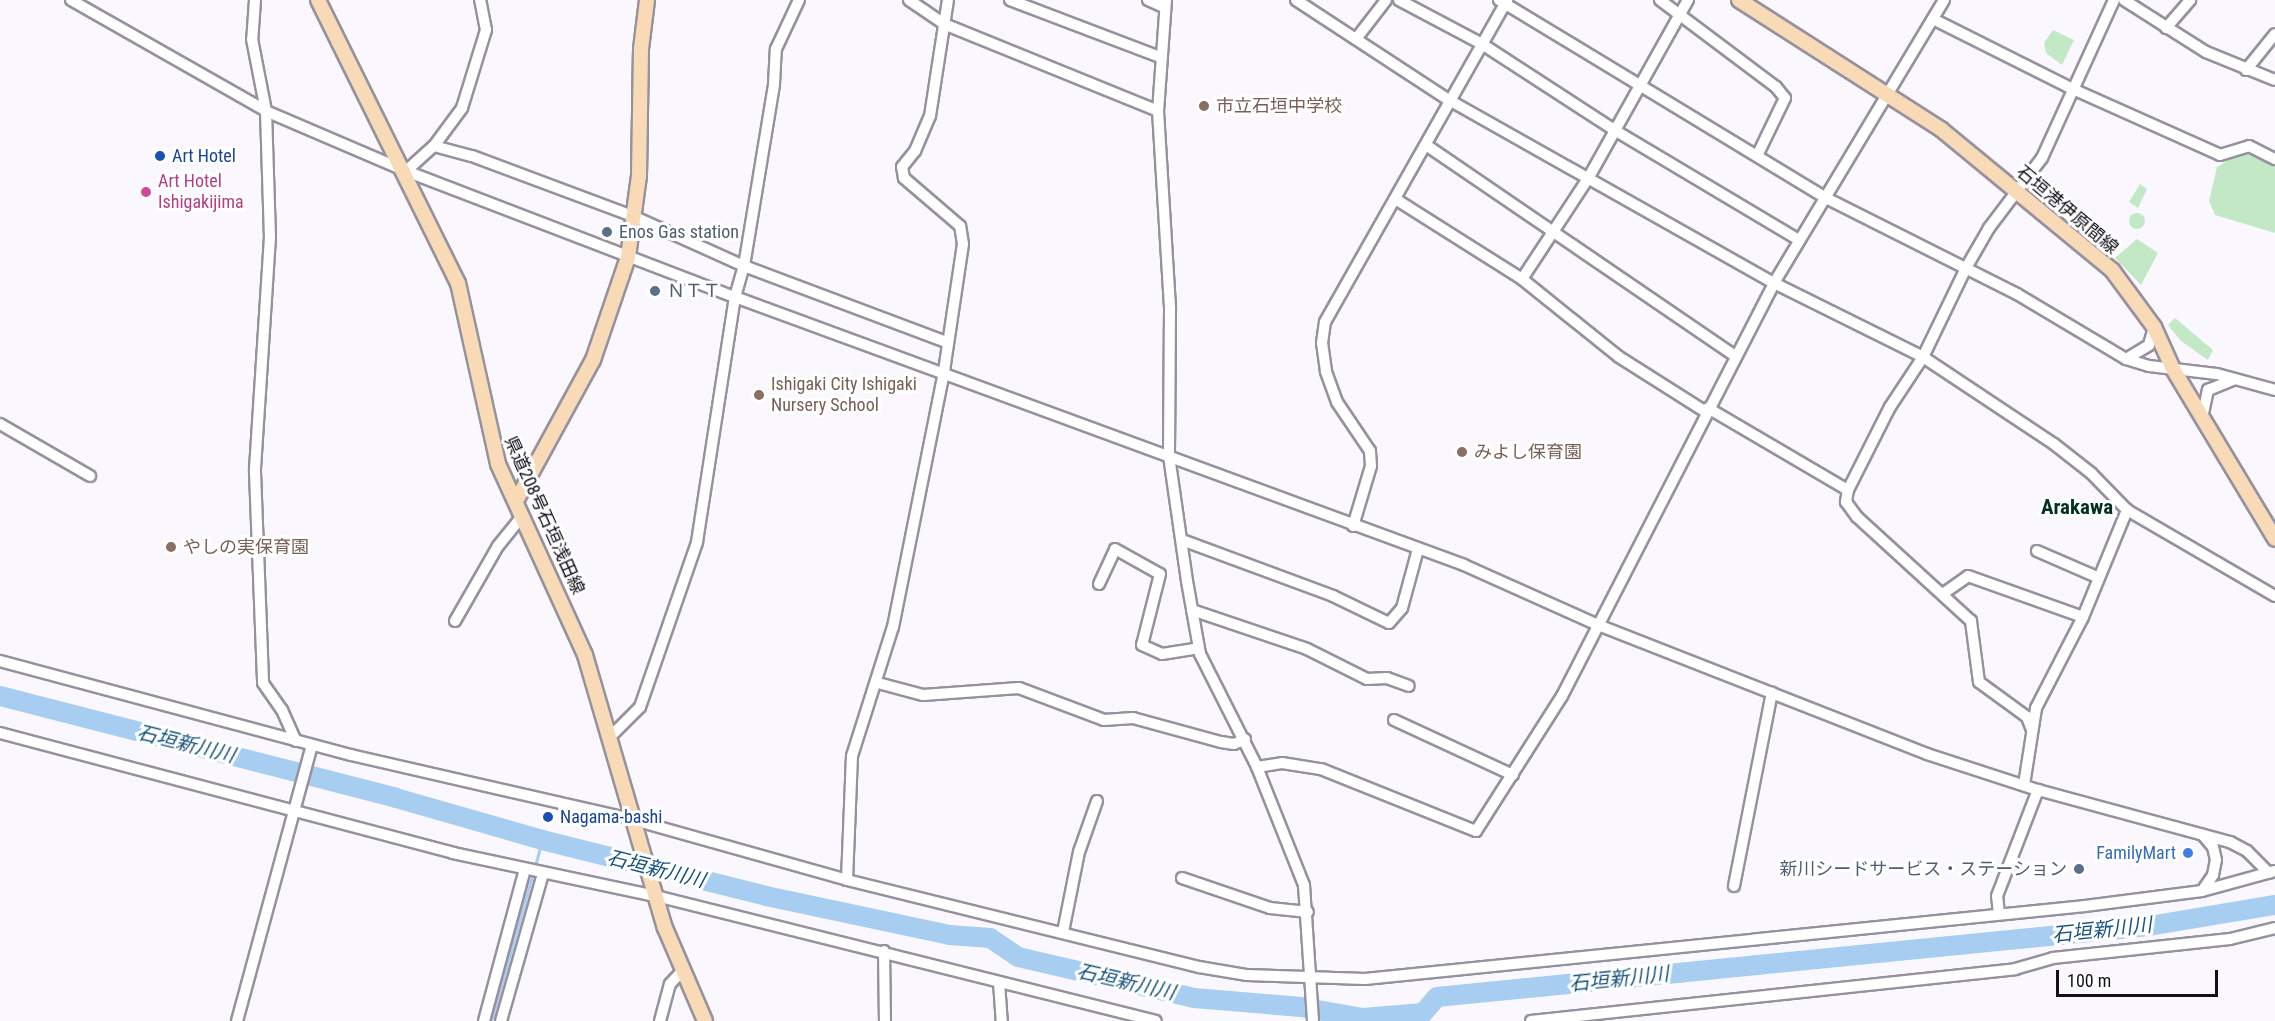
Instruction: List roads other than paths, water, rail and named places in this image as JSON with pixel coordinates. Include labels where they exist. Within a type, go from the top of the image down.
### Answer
[{"type":"main road","name":"県道208号石垣浅田線","points":[[318,0],[406,171],[458,283],[470,323],[489,432],[498,464],[585,655],[611,736],[656,896],[682,971],[705,1021]]},
{"type":"main road","points":[[516,501],[593,360],[628,257],[634,217],[642,26],[647,0]]},
{"type":"main road","name":"石垣港伊原間線","points":[[1739,0],[1942,130],[2112,270],[2154,327],[2173,369],[2202,420],[2275,539]]},
{"type":"street","points":[[71,0],[266,111],[406,171],[735,297],[944,371],[1418,549],[1598,625],[1927,754],[2038,790],[2203,835],[2247,851],[2272,872]]},
{"type":"street","points":[[255,0],[252,39],[266,111],[270,237],[255,472],[263,683],[282,710],[296,741]]},
{"type":"street","points":[[406,171],[434,146],[462,108],[486,30],[480,0]]},
{"type":"street","points":[[611,736],[639,707],[697,542],[735,297],[744,266],[774,84],[776,49],[799,0]]},
{"type":"street","points":[[909,0],[944,24],[1158,111]]},
{"type":"street","points":[[847,880],[850,765],[878,683],[893,627],[944,371],[946,342],[963,244],[960,226],[904,178],[902,167],[915,151],[930,116],[948,0]]},
{"type":"street","points":[[1010,0],[1160,57]]},
{"type":"street","points":[[1148,0],[1165,3],[1158,111],[1170,328],[1169,456],[1198,648],[1245,739],[1298,863],[1308,912],[1314,992],[1312,1021]]},
{"type":"street","points":[[1296,0],[1449,100],[1774,283],[1923,357],[2054,444],[2091,473],[2127,510],[2275,596]]},
{"type":"street","points":[[1356,39],[1386,0]]},
{"type":"street","points":[[1399,0],[1482,44],[1616,131],[1799,240]]},
{"type":"street","points":[[1660,0],[1776,87],[1785,98],[1757,156]]},
{"type":"street","points":[[1522,279],[1589,177],[1642,86],[1688,0]]},
{"type":"street","points":[[1257,767],[1282,763],[1322,769],[1476,831],[1563,696],[1707,410],[1774,283],[1944,0]]},
{"type":"street","points":[[2032,730],[2027,717],[1980,682],[1971,621],[1944,593],[1857,517],[1846,502],[1848,490],[1890,407],[1923,357],[1966,268],[2016,191],[2042,158],[2075,90],[2114,0]]},
{"type":"street","points":[[2124,0],[2166,28],[2246,70],[2275,81]]},
{"type":"street","points":[[2166,28],[2190,0]]},
{"type":"street","points":[[1353,526],[1371,466],[1370,452],[1337,402],[1326,371],[1322,343],[1325,322],[1397,200],[1504,1],[1824,197],[1966,268],[2126,359],[2236,379],[2275,390]]},
{"type":"street","points":[[1933,19],[2075,90],[2220,155],[2238,147],[2249,147],[2275,159]]},
{"type":"street","points":[[2246,70],[2275,34]]},
{"type":"street","points":[[1426,145],[1735,356]]},
{"type":"street","points":[[434,146],[472,156],[634,217],[744,266],[946,342]]},
{"type":"street","points":[[1397,200],[1522,279],[1619,357],[1848,490]]},
{"type":"street","points":[[2126,359],[2149,345],[2154,327]]},
{"type":"street","points":[[2202,420],[2208,390],[2236,379]]},
{"type":"street","points":[[0,424],[90,476]]},
{"type":"street","points":[[2024,785],[2036,708],[2083,617],[2097,577],[2127,510]]},
{"type":"street","points":[[455,621],[498,546],[523,515]]},
{"type":"street","points":[[1182,540],[1333,596],[1389,623],[1402,608],[1418,549]]},
{"type":"street","points":[[1099,584],[1115,549],[1160,574],[1142,645],[1162,654],[1198,648]]},
{"type":"street","points":[[2037,551],[2097,577]]},
{"type":"street","points":[[1944,593],[1968,576],[2083,617]]},
{"type":"street","points":[[1192,610],[1307,649],[1367,679],[1387,678],[1409,687]]},
{"type":"street","points":[[0,661],[296,741],[634,820],[847,880],[1199,967],[1313,980],[1377,977],[1999,914],[2202,891],[2272,872]]},
{"type":"street","points":[[878,683],[923,695],[1019,688],[1104,720],[1133,717],[1221,742],[1234,744],[1245,739]]},
{"type":"street","points":[[1734,886],[1772,693]]},
{"type":"street","points":[[1394,720],[1513,775]]},
{"type":"street","points":[[0,733],[293,813],[543,874],[656,896],[884,951],[1156,1021]]},
{"type":"street","points":[[237,1021],[295,800],[312,745]]},
{"type":"street","points":[[1999,914],[1997,896],[2038,790]]},
{"type":"street","points":[[1063,932],[1079,852],[1097,801]]},
{"type":"street","points":[[2202,891],[2213,875],[2216,860],[2213,847],[2203,835]]},
{"type":"street","points":[[484,1021],[525,869]]},
{"type":"street","points":[[501,1021],[543,874]]},
{"type":"street","points":[[1182,878],[1270,908],[1308,912]]},
{"type":"street","points":[[1531,1021],[2015,969],[2053,958],[2230,939],[2275,928]]},
{"type":"street","points":[[884,951],[885,1021]]},
{"type":"street","points":[[660,1021],[670,984],[682,971]]},
{"type":"street","points":[[999,982],[1002,1021]]},
{"type":"waterway","name":"石垣新川川","points":[[0,696],[396,798],[542,840],[766,896],[950,935],[990,938],[1018,957],[1194,998],[1301,1007],[1363,1018],[1423,1013],[1437,997],[2149,926],[2275,905]]},
{"type":"waterway","points":[[535,866],[542,840]]},
{"type":"waterway","points":[[491,1021],[532,876]]},
{"type":"place","name":"市立石垣中学校","points":[[1204,106]]},
{"type":"place","name":"Art Hotel","points":[[160,156]]},
{"type":"place","name":"Art Hotel Ishigakijima","points":[[146,192]]},
{"type":"place","name":"Enos Gas station","points":[[607,232]]},
{"type":"place","name":"ＮＴＴ","points":[[655,291]]},
{"type":"place","name":"Ishigaki City Ishigaki Nursery School","points":[[759,395]]},
{"type":"place","name":"みよし保育園","points":[[1462,452]]},
{"type":"place","name":"やしの実保育園","points":[[171,547]]},
{"type":"place","name":"Nagama-bashi","points":[[548,817]]},
{"type":"place","name":"FamilyMart","points":[[2188,853]]},
{"type":"place","name":"新川シードサービス・ステーション","points":[[2079,869]]},
{"type":"district","name":"Arakawa","points":[[2077,507]]}]
